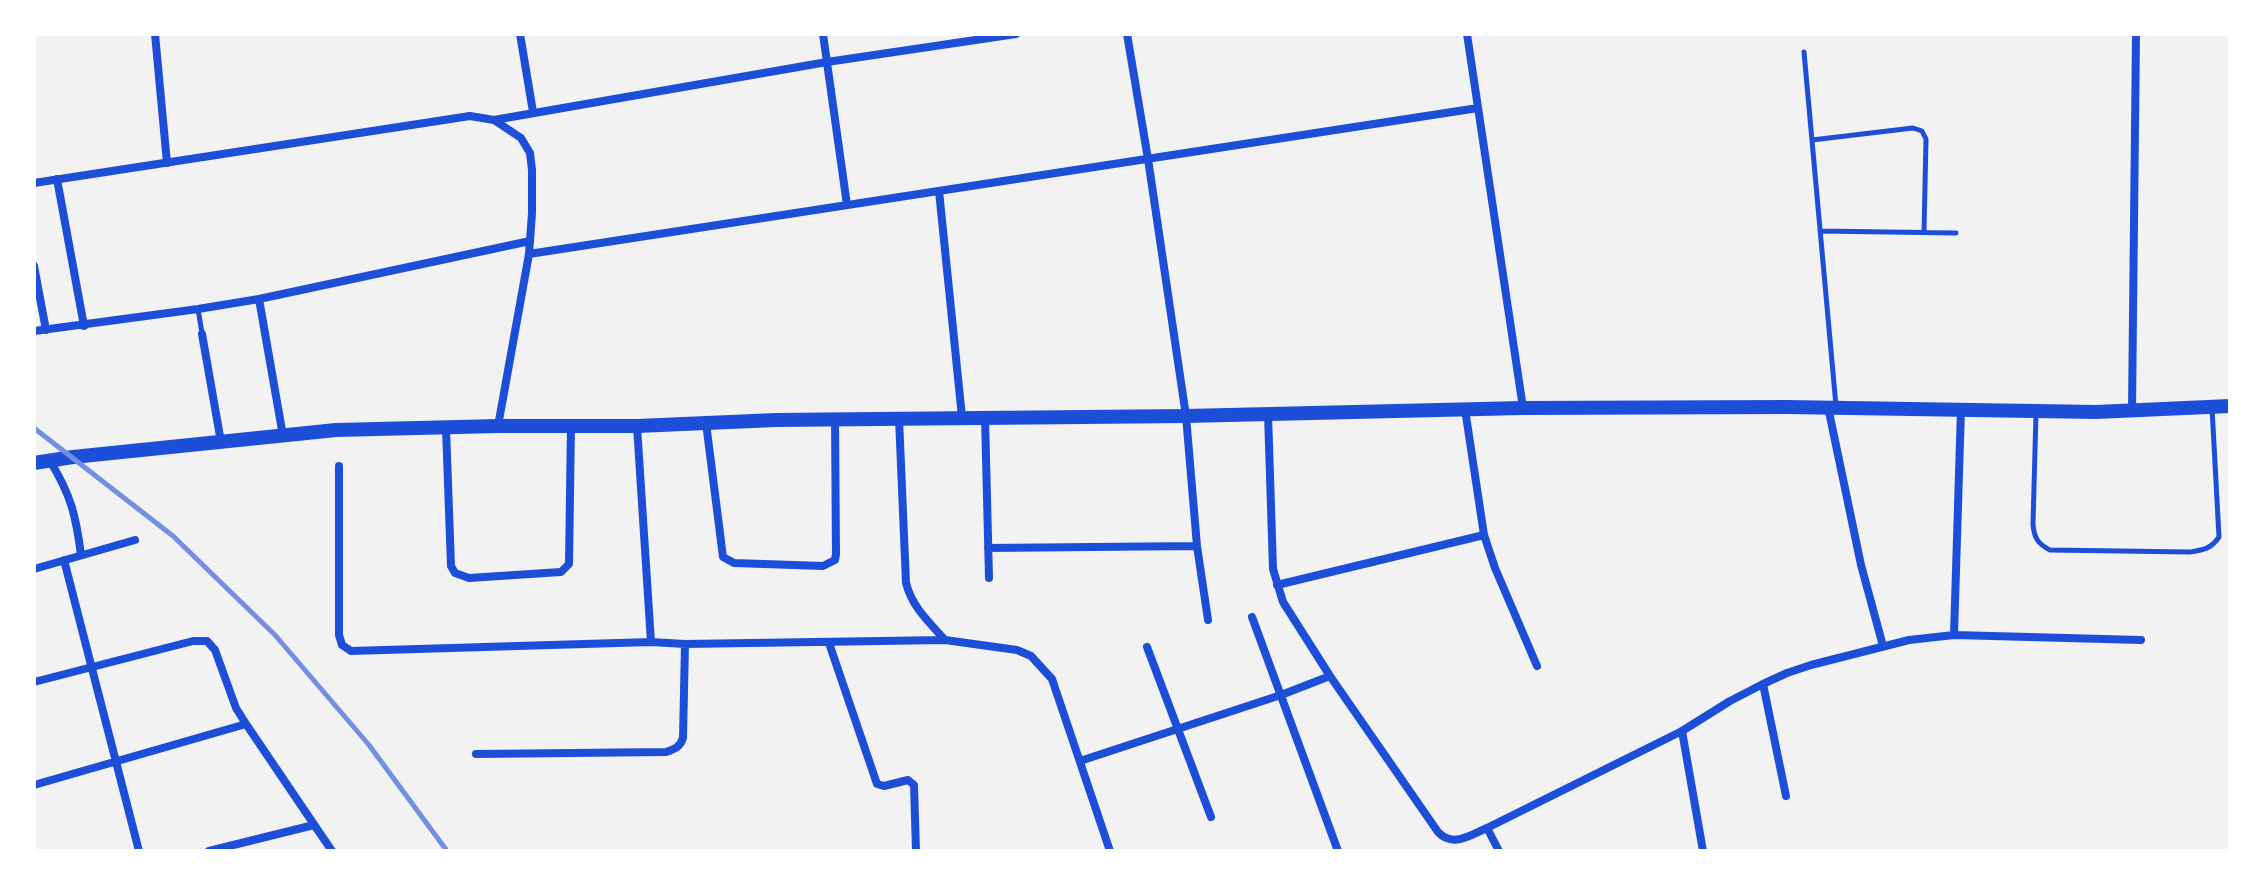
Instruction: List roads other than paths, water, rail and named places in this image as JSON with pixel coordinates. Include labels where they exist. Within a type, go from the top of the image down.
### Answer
[{"type":"street","points":[[155,34],[167,163]]},
{"type":"street","points":[[520,34],[533,112]]},
{"type":"street","points":[[823,34],[847,205]]},
{"type":"street","points":[[34,183],[470,116],[494,120],[827,62],[1016,34]]},
{"type":"street","points":[[1127,34],[1186,416],[1197,546],[1208,620]]},
{"type":"street","points":[[1467,34],[1523,408]]},
{"type":"street","points":[[2132,410],[2136,34]]},
{"type":"street","points":[[529,254],[1478,108]]},
{"type":"street","points":[[494,120],[521,138],[530,153],[532,199],[529,254],[498,426]]},
{"type":"street","points":[[57,179],[84,326]]},
{"type":"street","points":[[939,191],[962,417]]},
{"type":"street","points":[[34,331],[259,299],[530,241]]},
{"type":"street","points":[[34,266],[46,330]]},
{"type":"street","points":[[259,299],[283,436]]},
{"type":"street","points":[[202,334],[221,442]]},
{"type":"street","points":[[34,463],[336,430],[1523,408],[2132,410],[2230,406]]},
{"type":"street","points":[[1832,407],[1861,565],[1883,646]]},
{"type":"street","points":[[1465,409],[1484,535],[1537,666]]},
{"type":"street","points":[[1954,635],[1961,409]]},
{"type":"street","points":[[1268,413],[1272,549],[1277,585],[1291,617],[1444,839],[1457,841],[1487,828],[1682,731],[1730,701],[1787,673],[1909,640],[1954,635],[2141,640]]},
{"type":"street","points":[[985,417],[989,578]]},
{"type":"street","points":[[899,418],[906,583],[916,608],[945,640]]},
{"type":"street","points":[[706,423],[723,557],[734,563],[823,566],[835,560],[836,554],[835,419]]},
{"type":"street","points":[[446,428],[451,566],[455,573],[469,578],[561,572],[569,564],[571,425]]},
{"type":"street","points":[[637,426],[651,642]]},
{"type":"street","points":[[50,461],[71,499],[81,555]]},
{"type":"street","points":[[339,466],[339,635],[342,645],[351,651],[651,642],[945,640],[1017,650],[1031,656],[1052,679],[1110,851]]},
{"type":"street","points":[[1277,585],[1484,535]]},
{"type":"street","points":[[34,569],[135,540]]},
{"type":"street","points":[[988,548],[1197,546]]},
{"type":"street","points":[[64,560],[139,851]]},
{"type":"street","points":[[1252,617],[1338,851]]},
{"type":"street","points":[[34,682],[193,641],[207,641],[215,650],[236,708],[332,851]]},
{"type":"street","points":[[829,643],[877,784],[884,786],[908,780],[914,785],[916,851]]},
{"type":"street","points":[[476,754],[666,752],[674,749],[683,738],[685,644]]},
{"type":"street","points":[[1147,647],[1211,817]]},
{"type":"street","points":[[1080,761],[1330,676]]},
{"type":"street","points":[[1763,684],[1786,796]]},
{"type":"street","points":[[34,785],[246,724]]},
{"type":"street","points":[[1682,731],[1703,851]]},
{"type":"street","points":[[209,851],[314,825]]},
{"type":"street","points":[[1487,828],[1499,851]]},
{"type":"lane","points":[[1804,52],[1832,407]]},
{"type":"lane","points":[[1812,140],[1913,128],[1922,131],[1926,139],[1924,232]]},
{"type":"lane","points":[[1820,231],[1956,233]]},
{"type":"lane","points":[[198,309],[202,334]]},
{"type":"lane","points":[[2036,410],[2033,524],[2034,536],[2040,545],[2050,550],[2190,552],[2214,546],[2219,537],[2212,407]]},
{"type":"railway","points":[[34,428],[173,536],[275,635],[369,745],[447,851]]}]
